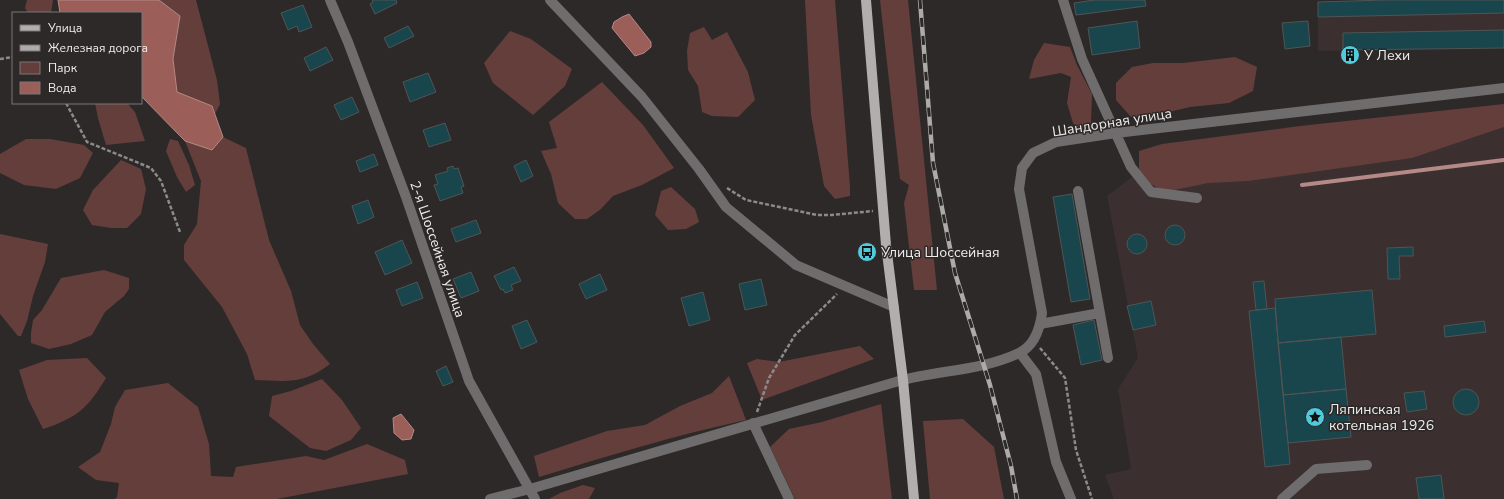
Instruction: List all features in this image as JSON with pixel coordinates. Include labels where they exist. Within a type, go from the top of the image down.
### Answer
[{"type":"main road","points":[[866,0],[883,210],[903,380],[914,499]]},
{"type":"street","name":"2-я Шоссейная улица","points":[[330,0],[348,42],[406,197],[469,381],[535,499]]},
{"type":"street","points":[[550,0],[642,97],[699,169],[726,207],[796,266],[894,307]]},
{"type":"street","points":[[1063,0],[1082,59],[1131,167],[1150,192],[1196,198]]},
{"type":"street","name":"Шандорная улица","points":[[490,499],[530,489],[903,380],[984,365],[1020,353],[1033,340],[1040,324],[1042,313],[1019,189],[1022,168],[1033,153],[1056,142],[1116,133],[1504,88]]},
{"type":"street","points":[[1078,191],[1108,358]]},
{"type":"street","points":[[1040,324],[1100,312]]},
{"type":"street","points":[[1020,353],[1036,374],[1056,462],[1071,499]]},
{"type":"street","points":[[753,423],[789,499]]},
{"type":"street","points":[[1282,499],[1316,469],[1367,465]]},
{"type":"path","points":[[0,59],[12,57]]},
{"type":"path","points":[[67,104],[87,142],[151,168],[161,181],[180,232]]},
{"type":"path","points":[[720,184],[746,200],[817,215],[883,210]]},
{"type":"path","points":[[753,423],[769,378],[795,335],[844,286]]},
{"type":"path","points":[[1033,340],[1065,378],[1076,450],[1092,499]]},
{"type":"shaded area","points":[[1385,0],[1504,0],[1504,48],[1318,51],[1318,2]]},
{"type":"shaded area","points":[[1504,120],[1504,499],[1114,499],[1105,475],[1131,469],[1118,389],[1138,358],[1107,196],[1149,164]]},
{"type":"green space","points":[[27,0],[53,0],[51,12],[27,12],[25,8]]},
{"type":"green space","points":[[159,0],[196,0],[217,80],[220,104],[215,114],[212,106],[177,93],[173,59],[180,16]]},
{"type":"green space","points":[[805,0],[835,0],[850,196],[835,199],[824,186],[811,115]]},
{"type":"green space","points":[[880,0],[908,0],[937,290],[914,290],[904,203],[909,185],[900,179]]},
{"type":"green space","points":[[704,27],[712,40],[727,32],[748,72],[755,100],[738,117],[712,116],[702,112],[698,86],[688,70],[687,51],[690,33]]},
{"type":"green space","points":[[510,31],[531,39],[572,69],[565,86],[533,115],[493,83],[484,63]]},
{"type":"green space","points":[[1044,43],[1070,47],[1077,65],[1092,94],[1091,123],[1079,129],[1073,123],[1067,103],[1071,77],[1061,73],[1029,79],[1034,60]]},
{"type":"green space","points":[[1235,57],[1257,67],[1253,91],[1229,103],[1190,107],[1161,114],[1131,117],[1116,100],[1116,83],[1132,67],[1153,63],[1183,63]]},
{"type":"green space","points":[[602,82],[643,125],[674,168],[642,185],[613,196],[601,209],[587,219],[575,219],[558,203],[551,174],[541,151],[557,148],[549,122]]},
{"type":"green space","points":[[95,104],[128,104],[135,112],[145,141],[106,145]]},
{"type":"green space","points":[[1504,104],[1504,127],[1412,158],[1248,181],[1208,183],[1165,192],[1139,177],[1139,151],[1162,144],[1300,126]]},
{"type":"green space","points":[[223,137],[246,148],[269,240],[291,291],[300,325],[313,344],[330,364],[311,376],[303,379],[285,381],[255,380],[247,354],[222,307],[184,260],[184,245],[197,224],[201,181],[185,141],[212,150]]},
{"type":"green space","points":[[26,139],[50,139],[84,145],[93,153],[80,178],[56,189],[24,185],[0,173],[0,154]]},
{"type":"green space","points":[[170,139],[178,141],[189,165],[195,185],[186,192],[177,177],[166,151]]},
{"type":"green space","points":[[121,160],[141,169],[146,189],[141,214],[127,228],[111,228],[92,225],[83,210],[93,190]]},
{"type":"green space","points":[[671,187],[695,209],[699,222],[686,229],[668,230],[655,215],[661,191]]},
{"type":"green space","points":[[0,234],[48,244],[45,262],[21,336],[18,336],[0,314]]},
{"type":"green space","points":[[104,270],[129,278],[129,289],[124,296],[105,312],[92,335],[71,344],[49,349],[31,343],[33,320],[42,310],[61,278]]},
{"type":"green space","points":[[860,346],[874,359],[762,400],[747,363],[757,359],[779,362]]},
{"type":"green space","points":[[87,358],[106,378],[100,388],[80,411],[65,421],[43,429],[28,399],[19,370],[47,360]]},
{"type":"green space","points":[[729,376],[746,420],[668,439],[539,477],[534,456],[607,431],[645,425],[680,406],[712,393]]},
{"type":"green space","points":[[322,379],[342,400],[361,428],[351,440],[326,451],[310,448],[269,416],[272,396],[291,391]]},
{"type":"green space","points":[[168,383],[198,407],[209,444],[211,476],[233,477],[236,467],[306,456],[324,460],[367,444],[405,460],[408,474],[277,499],[115,499],[117,497],[119,483],[96,480],[78,467],[100,452],[111,424],[115,407],[125,390]]},
{"type":"green space","points":[[881,404],[892,499],[795,499],[770,447],[789,429],[822,422]]},
{"type":"green space","points":[[963,419],[994,447],[1004,499],[930,499],[923,421]]},
{"type":"green space","points":[[583,485],[595,488],[589,499],[549,499],[560,493]]},
{"type":"water","points":[[58,0],[159,0],[180,16],[173,59],[177,92],[212,106],[223,137],[212,150],[185,141],[142,97],[142,12],[60,12]]},
{"type":"water","points":[[629,14],[651,42],[651,47],[644,53],[635,56],[612,28],[614,22]]},
{"type":"water","points":[[401,414],[414,430],[411,439],[402,440],[394,433],[393,418]]},
{"type":"building","points":[[372,0],[396,0],[397,3],[375,14],[370,4],[373,2]]},
{"type":"building","points":[[1094,0],[1145,0],[1146,6],[1076,15],[1074,3]]},
{"type":"building","points":[[1385,0],[1504,0],[1504,13],[1318,17],[1318,2]]},
{"type":"building","points":[[303,5],[312,27],[299,32],[297,26],[288,30],[281,13]]},
{"type":"building","points":[[1137,21],[1140,48],[1092,55],[1088,28]]},
{"type":"building","points":[[1308,21],[1310,46],[1285,49],[1282,23]]},
{"type":"building","points":[[408,26],[414,36],[389,48],[384,38]]},
{"type":"building","points":[[1504,30],[1504,48],[1343,50],[1343,33]]},
{"type":"building","points":[[326,47],[333,60],[310,71],[304,58]]},
{"type":"building","name":"У Лехи","points":[[1343,50],[1357,50],[1358,60],[1343,60]]},
{"type":"building","points":[[428,73],[436,92],[410,102],[403,82]]},
{"type":"building","points":[[352,97],[359,112],[341,120],[334,105]]},
{"type":"building","points":[[445,123],[451,140],[429,147],[423,130]]},
{"type":"building","points":[[374,154],[378,165],[360,172],[356,161]]},
{"type":"building","points":[[526,160],[533,176],[521,182],[514,166]]},
{"type":"building","points":[[453,166],[454,169],[458,168],[464,186],[461,187],[463,193],[440,201],[434,185],[438,184],[435,175],[448,171],[447,168]]},
{"type":"building","points":[[1072,194],[1090,299],[1071,302],[1053,197]]},
{"type":"building","points":[[368,200],[374,217],[358,224],[352,206]]},
{"type":"building","points":[[476,220],[481,233],[456,242],[451,229]]},
{"type":"building","points":[[1175,225],[1182,228],[1185,235],[1182,242],[1175,245],[1168,242],[1165,235],[1168,228]]},
{"type":"building","points":[[1137,234],[1144,237],[1147,244],[1144,251],[1137,254],[1130,251],[1127,244],[1130,237]]},
{"type":"building","points":[[402,240],[412,263],[385,275],[375,252]]},
{"type":"building","points":[[1413,247],[1413,256],[1399,256],[1400,279],[1388,279],[1387,248]]},
{"type":"building","points":[[514,267],[521,281],[511,285],[513,290],[505,293],[503,289],[501,290],[494,276]]},
{"type":"building","points":[[471,272],[479,291],[461,298],[453,279]]},
{"type":"building","points":[[600,274],[607,290],[586,299],[579,284]]},
{"type":"building","points":[[761,279],[767,305],[745,310],[739,284]]},
{"type":"building","points":[[1264,281],[1267,309],[1256,310],[1253,282]]},
{"type":"building","points":[[417,282],[423,298],[402,306],[396,290]]},
{"type":"building","points":[[1372,290],[1376,334],[1278,343],[1275,299]]},
{"type":"building","points":[[703,292],[710,320],[689,326],[681,298]]},
{"type":"building","points":[[1151,301],[1156,325],[1133,330],[1127,306]]},
{"type":"building","points":[[1275,308],[1290,464],[1265,467],[1249,311]]},
{"type":"building","points":[[527,320],[537,342],[521,349],[512,326]]},
{"type":"building","points":[[1094,320],[1102,360],[1081,365],[1073,325]]},
{"type":"building","points":[[1484,321],[1486,332],[1445,337],[1444,326]]},
{"type":"building","points":[[1341,337],[1346,389],[1283,395],[1278,343]]},
{"type":"building","points":[[446,366],[453,382],[443,386],[436,371]]},
{"type":"building","points":[[1346,389],[1351,437],[1288,443],[1283,395]]},
{"type":"building","points":[[1466,389],[1475,393],[1479,402],[1475,411],[1466,415],[1457,411],[1453,402],[1457,393]]},
{"type":"building","points":[[1424,391],[1427,409],[1407,412],[1404,393]]},
{"type":"building","points":[[1441,475],[1444,499],[1419,499],[1416,478]]},
{"type":"waterway","points":[[1302,185],[1504,160]]},
{"type":"railway","points":[[920,0],[933,163],[955,273],[990,385],[1011,466],[1017,499]]},
{"type":"place","name":"У Лехи","points":[[1350,55]]},
{"type":"place","name":"Улица Шоссейная","points":[[867,252]]},
{"type":"place","name":"Ляпинская котельная 1926","points":[[1315,417]]}]
